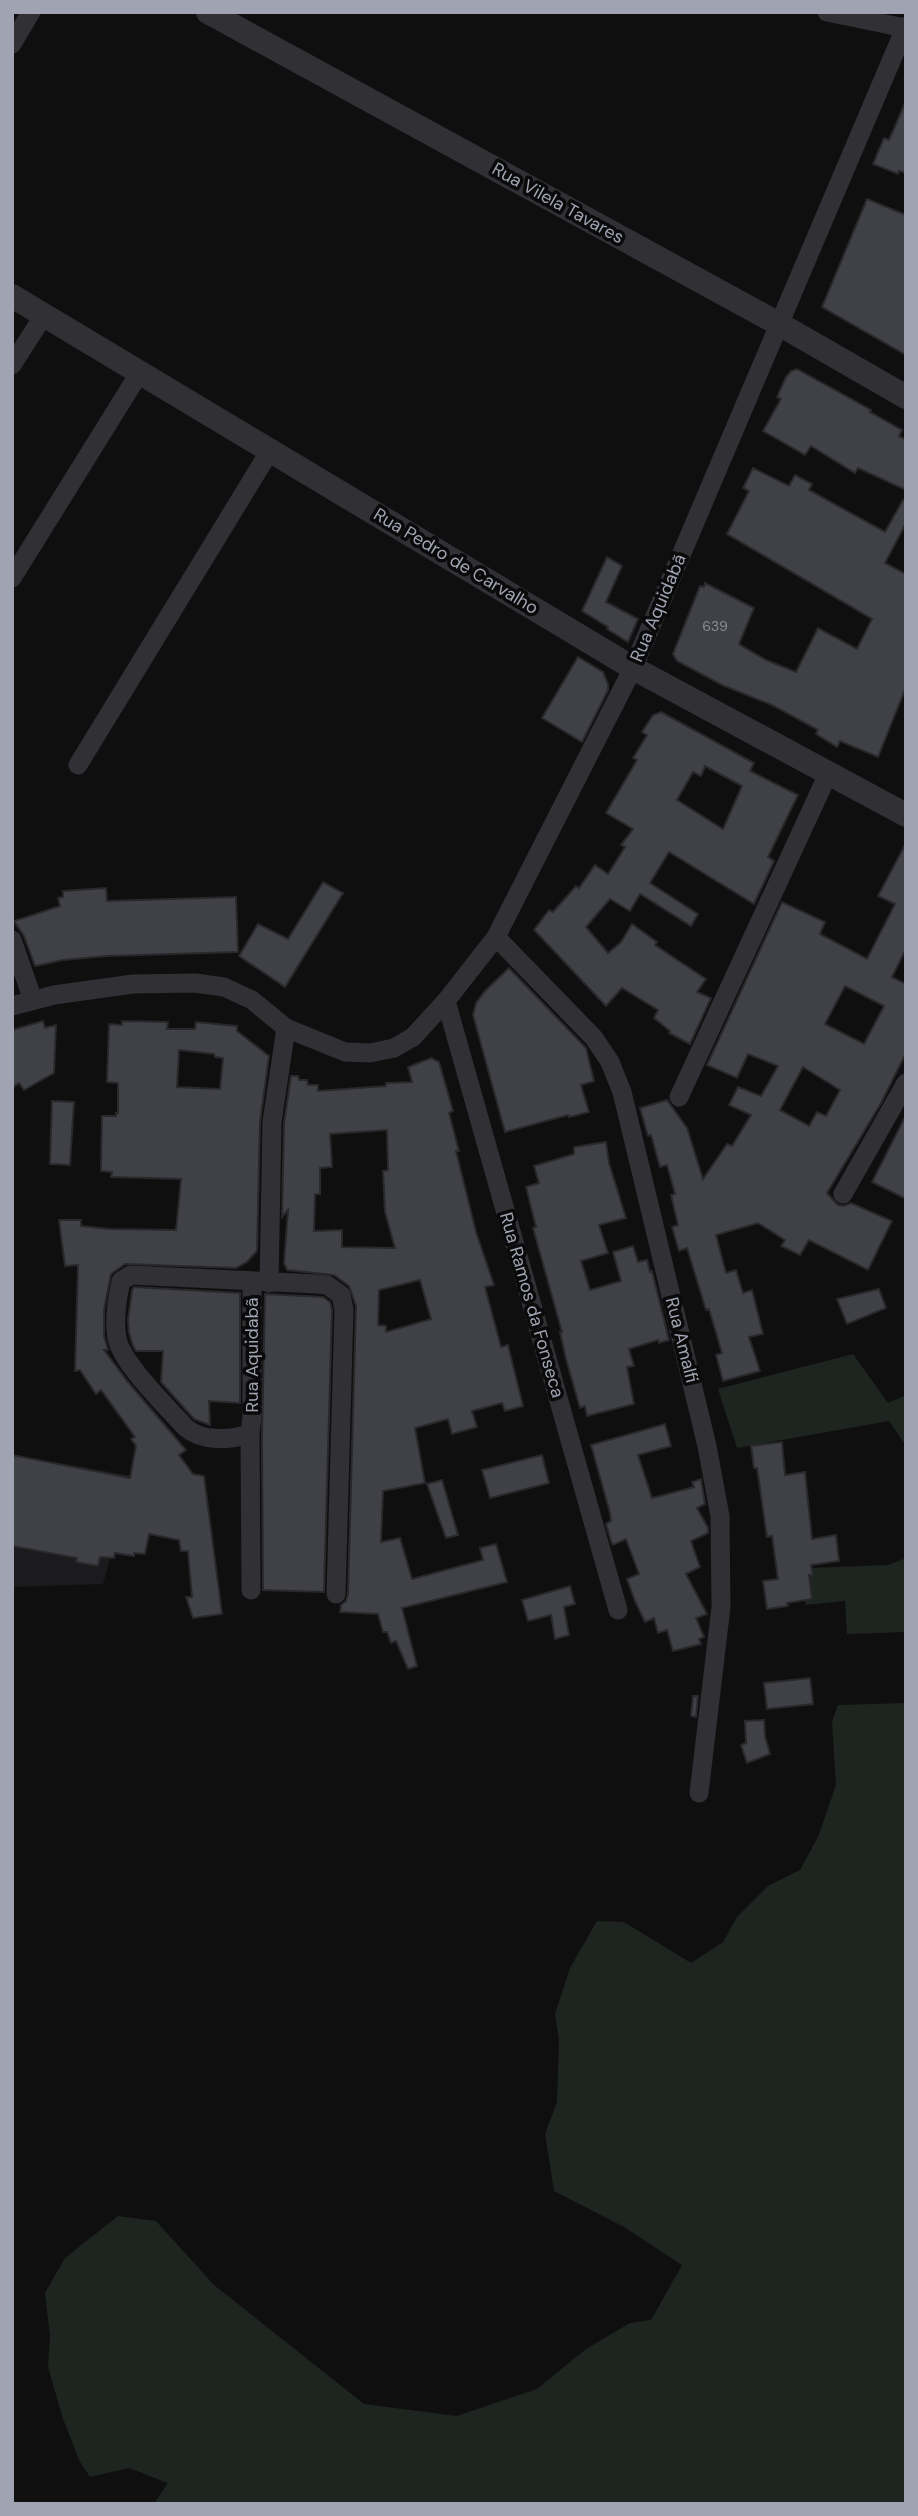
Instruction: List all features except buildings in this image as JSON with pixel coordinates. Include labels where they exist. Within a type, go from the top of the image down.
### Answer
[{"type":"street","points":[[12,44],[31,12]]},
{"type":"street","name":"Rua Vilela Tavares","points":[[208,12],[779,324],[906,397]]},
{"type":"street","points":[[827,12],[905,27]]},
{"type":"street","name":"Rua Aquidabã","points":[[12,1006],[54,995],[132,984],[195,983],[225,987],[252,1000],[286,1028],[345,1052],[370,1053],[394,1048],[413,1037],[446,1001],[496,937],[633,668],[905,27]]},
{"type":"street","name":"Rua Pedro de Carvalho","points":[[12,296],[633,668],[828,774],[904,810]]},
{"type":"street","points":[[12,365],[44,315]]},
{"type":"street","points":[[12,578],[140,372]]},
{"type":"street","points":[[78,765],[271,449]]},
{"type":"street","points":[[679,1097],[828,774]]},
{"type":"street","name":"Rua Amalfi","points":[[496,937],[594,1038],[610,1062],[622,1093],[707,1446],[720,1516],[721,1607],[699,1793]]},
{"type":"street","points":[[12,940],[33,1000]]},
{"type":"street","name":"Rua Ramos da Fonseca","points":[[446,1001],[618,1610]]},
{"type":"street","name":"Rua Aquidabã","points":[[286,1028],[272,1122],[260,1282],[252,1416],[250,1434],[207,1438],[195,1435],[186,1428],[122,1352],[117,1338],[121,1281],[131,1275],[260,1282],[327,1285],[336,1289],[343,1300],[336,1594]]},
{"type":"street","points":[[843,1194],[906,1083]]},
{"type":"street","points":[[250,1434],[251,1590]]},
{"type":"shaded area","points":[[853,1354],[888,1403],[906,1395],[906,1446],[889,1421],[737,1448],[718,1389]]},
{"type":"shaded area","points":[[12,1455],[133,1476],[103,1584],[12,1587]]},
{"type":"shaded area","points":[[906,1558],[906,1632],[847,1634],[845,1601],[805,1605],[809,1568],[888,1565]]},
{"type":"shaded area","points":[[906,1703],[906,2504],[130,2504],[155,2502],[168,2483],[129,2468],[90,2477],[79,2460],[63,2419],[48,2367],[50,2336],[45,2293],[65,2258],[118,2216],[156,2221],[214,2285],[364,2404],[457,2416],[537,2389],[586,2349],[630,2323],[651,2320],[682,2265],[624,2227],[554,2191],[545,2134],[557,2102],[559,2040],[555,2014],[570,1968],[597,1921],[624,1922],[691,1963],[723,1942],[737,1917],[768,1886],[800,1870],[818,1837],[836,1785],[832,1722],[838,1705]]}]
